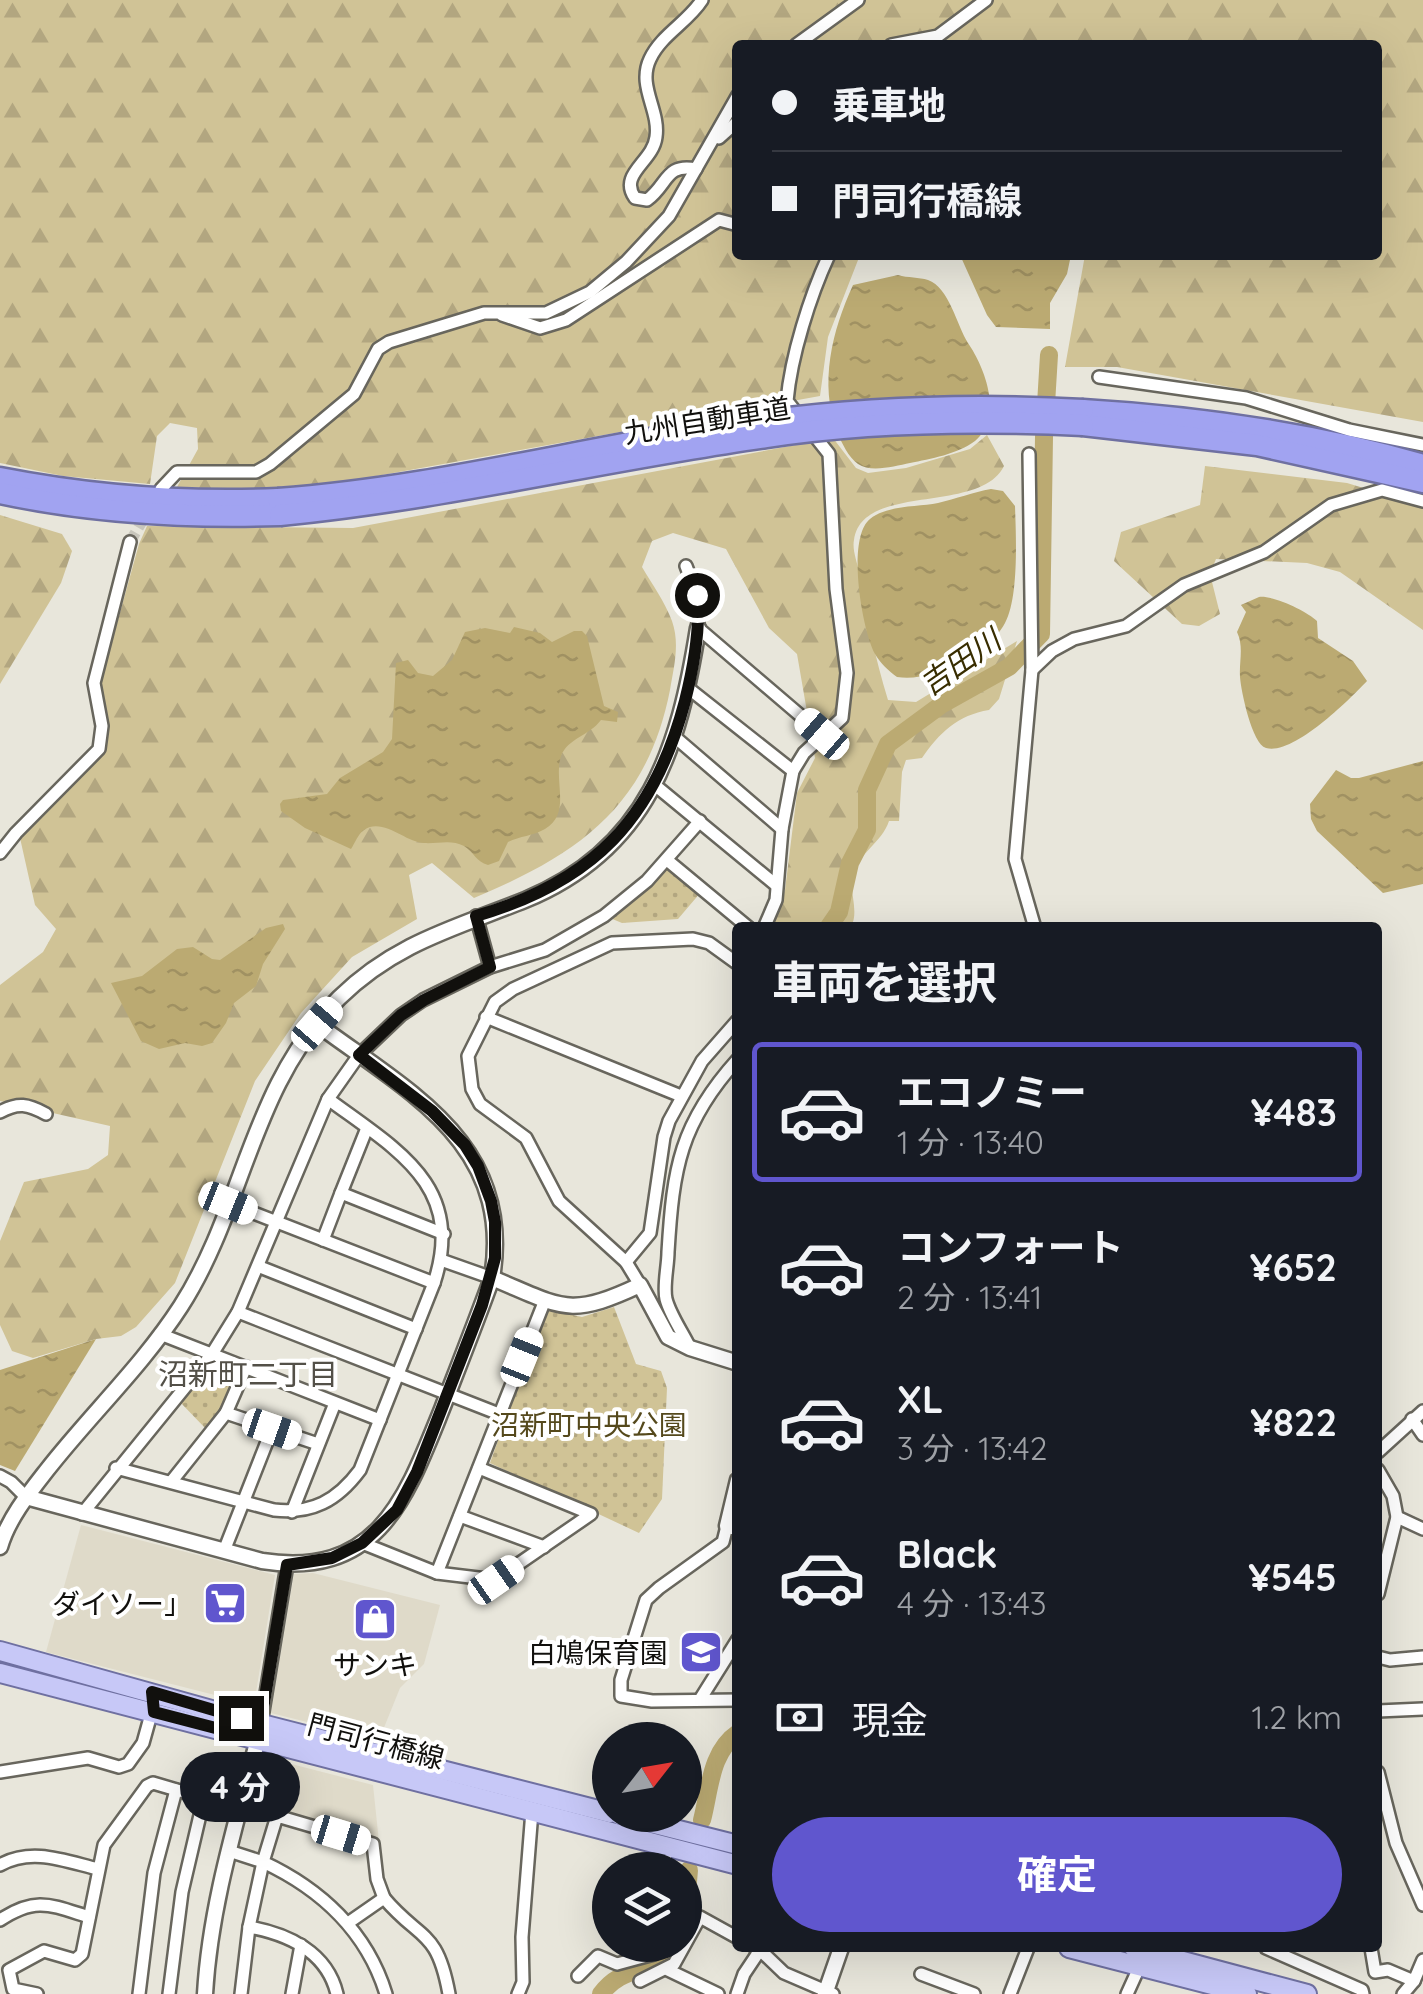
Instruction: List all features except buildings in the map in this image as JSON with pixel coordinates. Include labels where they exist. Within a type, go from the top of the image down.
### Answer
[{"type":"highway","name":"九州自動車道","points":[[0,493],[148,514],[392,504],[657,454],[840,428],[1148,414],[1258,430],[1423,465]]},
{"type":"highway","name":"九州自動車道","points":[[1083,417],[1257,446],[1423,482]]},
{"type":"highway","name":"九州自動車道","points":[[0,478],[115,496],[279,507]]},
{"type":"main road","name":"門司行橋線","points":[[0,1652],[152,1692],[260,1732],[532,1811],[732,1863]]},
{"type":"main road","name":"門司行橋線","points":[[0,1673],[154,1712],[260,1732],[592,1809]]},
{"type":"main road","points":[[686,1832],[732,1843]]},
{"type":"main road","points":[[1142,1953],[1298,1993]]},
{"type":"main road","points":[[1142,1953],[1247,1994]]},
{"type":"street","points":[[696,169],[680,166],[673,170],[647,200],[635,198],[630,191],[630,178],[656,141],[656,121],[646,87],[648,64],[661,43],[702,0]]},
{"type":"street","points":[[803,40],[858,0]]},
{"type":"street","points":[[918,40],[938,36],[986,0]]},
{"type":"street","points":[[161,489],[177,472],[256,472],[270,464],[354,394],[378,349],[388,342],[484,312],[546,313],[590,292],[618,269],[668,216],[732,106]]},
{"type":"street","points":[[712,144],[732,126]]},
{"type":"street","points":[[499,312],[510,320],[540,328],[566,320],[718,220],[732,224]]},
{"type":"street","points":[[768,922],[793,771],[822,734],[842,718],[847,673],[836,589],[829,454],[788,401],[790,375],[815,286],[827,260]]},
{"type":"street","points":[[1099,377],[1246,398],[1349,430],[1423,445]]},
{"type":"street","points":[[1029,454],[1032,670],[1015,859],[1033,922]]},
{"type":"street","points":[[1032,670],[1074,638],[1126,626],[1184,585],[1264,552],[1331,505],[1382,490],[1423,500]]},
{"type":"street","points":[[0,854],[16,832],[99,749],[102,726],[94,684],[130,542]]},
{"type":"street","points":[[0,1548],[26,1498],[182,1304],[270,1097],[300,1044],[317,1024],[339,999],[385,961],[422,938],[527,899],[581,868],[614,839],[656,786],[676,738],[698,628],[697,595],[686,566]]},
{"type":"street","points":[[698,628],[822,734]]},
{"type":"street","points":[[688,688],[793,771]]},
{"type":"street","points":[[676,738],[782,828]]},
{"type":"street","points":[[656,786],[776,886]]},
{"type":"street","points":[[82,1514],[212,1354],[238,1312],[328,1099],[359,1055],[401,1015],[424,1000],[490,967],[545,950],[604,916],[667,860],[700,821]]},
{"type":"street","points":[[667,860],[742,922]]},
{"type":"street","points":[[476,916],[490,967]]},
{"type":"street","points":[[732,959],[693,938],[612,943],[512,989],[495,1002],[468,1056],[472,1089],[480,1104],[526,1138],[560,1201],[626,1262],[668,1337],[732,1361]]},
{"type":"street","points":[[486,1016],[681,1096]]},
{"type":"street","points":[[0,1476],[26,1498],[287,1565],[332,1558],[362,1543],[382,1527],[409,1491],[492,1278],[495,1222],[478,1166],[450,1127],[317,1024]]},
{"type":"street","points":[[626,1262],[650,1233],[664,1137],[681,1096],[702,1061],[732,1027]]},
{"type":"street","points":[[690,1348],[666,1298],[671,1200],[686,1134],[695,1114],[732,1066]]},
{"type":"street","points":[[116,1468],[292,1512],[321,1506],[345,1490],[360,1470],[434,1284],[444,1234],[439,1209],[424,1179],[401,1154],[328,1099]]},
{"type":"street","points":[[0,1112],[14,1104],[29,1104],[46,1114]]},
{"type":"street","points":[[323,1240],[367,1128]]},
{"type":"street","points":[[342,1193],[444,1234]]},
{"type":"street","points":[[228,1203],[434,1284]]},
{"type":"street","points":[[441,1260],[571,1307],[590,1306],[640,1285]]},
{"type":"street","points":[[260,1267],[416,1329]]},
{"type":"street","points":[[436,1573],[545,1300]]},
{"type":"street","points":[[238,1312],[499,1414]]},
{"type":"street","points":[[160,1334],[380,1420]]},
{"type":"street","points":[[171,1482],[226,1413],[246,1367]]},
{"type":"street","points":[[292,1512],[335,1402]]},
{"type":"street","points":[[1382,1448],[1423,1411]]},
{"type":"street","points":[[226,1413],[318,1444]]},
{"type":"street","points":[[1412,1420],[1423,1434]]},
{"type":"street","points":[[224,1551],[272,1429]]},
{"type":"street","points":[[362,1543],[436,1573],[496,1580],[591,1514],[480,1468]]},
{"type":"street","points":[[1382,1477],[1393,1496],[1397,1516],[1382,1561]]},
{"type":"street","points":[[460,1516],[544,1547]]},
{"type":"street","points":[[1397,1516],[1423,1529]]},
{"type":"street","points":[[732,1527],[723,1542],[646,1600],[621,1680],[621,1696],[732,1700]]},
{"type":"street","points":[[205,1994],[209,1945],[260,1732],[287,1565]]},
{"type":"street","points":[[701,1698],[732,1648]]},
{"type":"street","points":[[1382,1657],[1423,1657]]},
{"type":"street","points":[[0,1772],[88,1758],[119,1767],[128,1764],[143,1743],[154,1712],[152,1692]]},
{"type":"street","points":[[1382,1711],[1423,1708]]},
{"type":"street","points":[[37,1994],[14,1989],[8,1970],[44,1950],[75,1960],[82,1954],[104,1845],[153,1783],[204,1798],[180,1906],[169,1994]]},
{"type":"street","points":[[1382,1788],[1396,1843],[1423,1906]]},
{"type":"street","points":[[139,1994],[154,1873],[176,1790]]},
{"type":"street","points":[[518,1994],[524,1982],[522,1936],[532,1811]]},
{"type":"street","points":[[242,1994],[250,1927],[277,1816],[373,1844],[384,1898],[434,1945],[442,1960],[449,1994]]},
{"type":"street","points":[[664,1846],[665,1852]]},
{"type":"street","points":[[229,1851],[263,1862],[316,1892],[348,1923],[372,1961],[386,1994]]},
{"type":"street","points":[[0,1865],[14,1857],[39,1854],[98,1869]]},
{"type":"street","points":[[348,1923],[384,1898]]},
{"type":"street","points":[[0,1920],[34,1903],[89,1917]]},
{"type":"street","points":[[640,1980],[668,1970],[683,1951],[700,1917],[732,1935]]},
{"type":"street","points":[[250,1927],[280,1932],[322,1961],[337,1994]]},
{"type":"street","points":[[292,1994],[301,1945]]},
{"type":"street","points":[[737,1994],[755,1952]]},
{"type":"street","points":[[760,1952],[784,1973],[828,1993],[840,1952]]},
{"type":"street","points":[[1010,1994],[1026,1952]]},
{"type":"street","points":[[1275,1952],[1362,1990],[1363,1994]]},
{"type":"street","points":[[1371,1952],[1376,1972],[1388,1970],[1414,1981]]},
{"type":"street","points":[[1127,1994],[1142,1953]]},
{"type":"street","points":[[1403,1994],[1423,1960]]},
{"type":"street","points":[[578,1976],[592,1962]]},
{"type":"street","points":[[668,1970],[718,1994]]},
{"type":"street","points":[[921,1974],[974,1994]]},
{"type":"shaded area","points":[[81,1525],[275,1575],[254,1705],[46,1652]]},
{"type":"shaded area","points":[[313,1573],[440,1605],[424,1664],[400,1688],[379,1740],[271,1713],[294,1574]]},
{"type":"shaded area","points":[[264,1757],[373,1785],[379,1842],[251,1806]]},
{"type":"green space","points":[[0,0],[1423,0],[1423,422],[1117,367],[1065,367],[1084,260],[1382,260],[1382,40],[732,40],[732,260],[858,260],[828,337],[820,396],[343,482],[270,491],[177,487],[198,449],[197,428],[170,423],[157,436],[150,484],[63,476],[0,463]]},
{"type":"green space","points":[[987,435],[1004,466],[991,481],[972,490],[877,511],[862,522],[854,540],[888,700],[916,702],[1017,641],[999,699],[989,710],[950,726],[922,758],[906,760],[899,821],[889,821],[854,869],[852,922],[770,922],[785,890],[797,793],[815,758],[797,654],[769,628],[726,549],[673,533],[652,541],[642,567],[672,621],[676,655],[659,731],[626,796],[576,844],[474,898],[432,863],[409,875],[417,919],[352,957],[301,1013],[255,1081],[175,1283],[136,1327],[121,1336],[96,1339],[33,1358],[12,1351],[0,1325],[0,1241],[24,1182],[88,1169],[108,1155],[110,1126],[0,1101],[0,985],[43,952],[56,929],[35,905],[20,838],[107,746],[100,685],[147,526],[353,528],[833,438],[856,468],[868,473],[906,468],[970,449]]},
{"type":"green space","points":[[1205,466],[1347,483],[1423,506],[1423,630],[1340,572],[1307,563],[1216,559],[1210,574],[1220,614],[1199,626],[1182,624],[1114,561],[1121,532],[1200,505]]},
{"type":"green space","points":[[0,515],[62,534],[72,551],[61,583],[0,684]]},
{"type":"green space","points":[[667,864],[701,892],[678,919],[622,923],[610,918]]},
{"type":"green space","name":"沼新町中央公園","points":[[614,1307],[636,1364],[661,1371],[667,1388],[662,1499],[639,1533],[490,1463],[545,1309],[582,1317]]},
{"type":"green space","points":[[211,1357],[240,1369],[226,1410],[207,1430],[178,1400]]},
{"type":"water","points":[[962,260],[1070,260],[1067,274],[1050,303],[1050,329],[996,327]]},
{"type":"water","points":[[898,275],[928,280],[942,290],[980,365],[989,392],[989,419],[975,441],[960,449],[897,466],[869,468],[851,458],[837,432],[829,395],[830,357],[853,285]]},
{"type":"water","points":[[991,489],[1003,491],[1015,506],[1015,583],[1005,623],[984,646],[950,667],[920,677],[897,677],[875,654],[865,625],[858,564],[863,529],[870,519],[885,511]]},
{"type":"water","points":[[1259,597],[1281,601],[1312,617],[1317,621],[1318,638],[1353,661],[1367,681],[1320,724],[1277,748],[1266,748],[1256,737],[1241,684],[1237,632],[1246,612],[1241,605]]},
{"type":"water","points":[[514,627],[540,633],[552,642],[582,631],[587,636],[604,706],[618,712],[617,722],[601,720],[564,750],[559,766],[558,814],[545,829],[508,842],[499,861],[488,865],[459,844],[417,842],[379,827],[364,830],[351,849],[305,828],[281,811],[283,800],[327,794],[340,778],[383,752],[392,739],[396,663],[408,660],[418,673],[433,676],[452,660],[465,632],[485,628],[510,633]]},
{"type":"water","points":[[1423,761],[1423,884],[1383,893],[1317,831],[1310,804],[1336,770],[1359,778]]},
{"type":"water","points":[[283,924],[285,929],[263,964],[256,986],[234,1003],[212,1043],[185,1043],[159,1049],[141,1041],[111,983],[142,976],[177,949],[193,947],[220,960],[266,928]]},
{"type":"water","points":[[96,1339],[15,1471],[0,1465],[0,1370]]},
{"type":"waterway","name":"吉田川","points":[[832,922],[839,912],[850,863],[867,830],[867,790],[888,744],[941,705],[1009,667],[1041,634],[1049,355]]},
{"type":"waterway","name":"吉田川","points":[[702,1820],[716,1761],[732,1738]]},
{"type":"waterway","name":"吉田川","points":[[601,1994],[619,1978],[655,1962]]},
{"type":"tunnel","points":[[130,542],[148,511]]},
{"type":"place","name":"ダイソー」","points":[[225,1603]]},
{"type":"place","name":"サンキ","points":[[375,1619]]},
{"type":"place","name":"白鳩保育園","points":[[701,1652]]},
{"type":"district","name":"沼新町二丁目","points":[[248,1374]]},
{"type":"route","points":[[241,1718],[152,1692],[154,1712],[258,1739],[287,1565],[332,1558],[362,1543],[397,1510],[417,1472],[492,1278],[495,1222],[478,1166],[450,1127],[359,1055],[401,1015],[490,967],[476,916],[547,890],[599,854],[634,816],[656,786],[676,738],[698,628],[697,595]]}]
